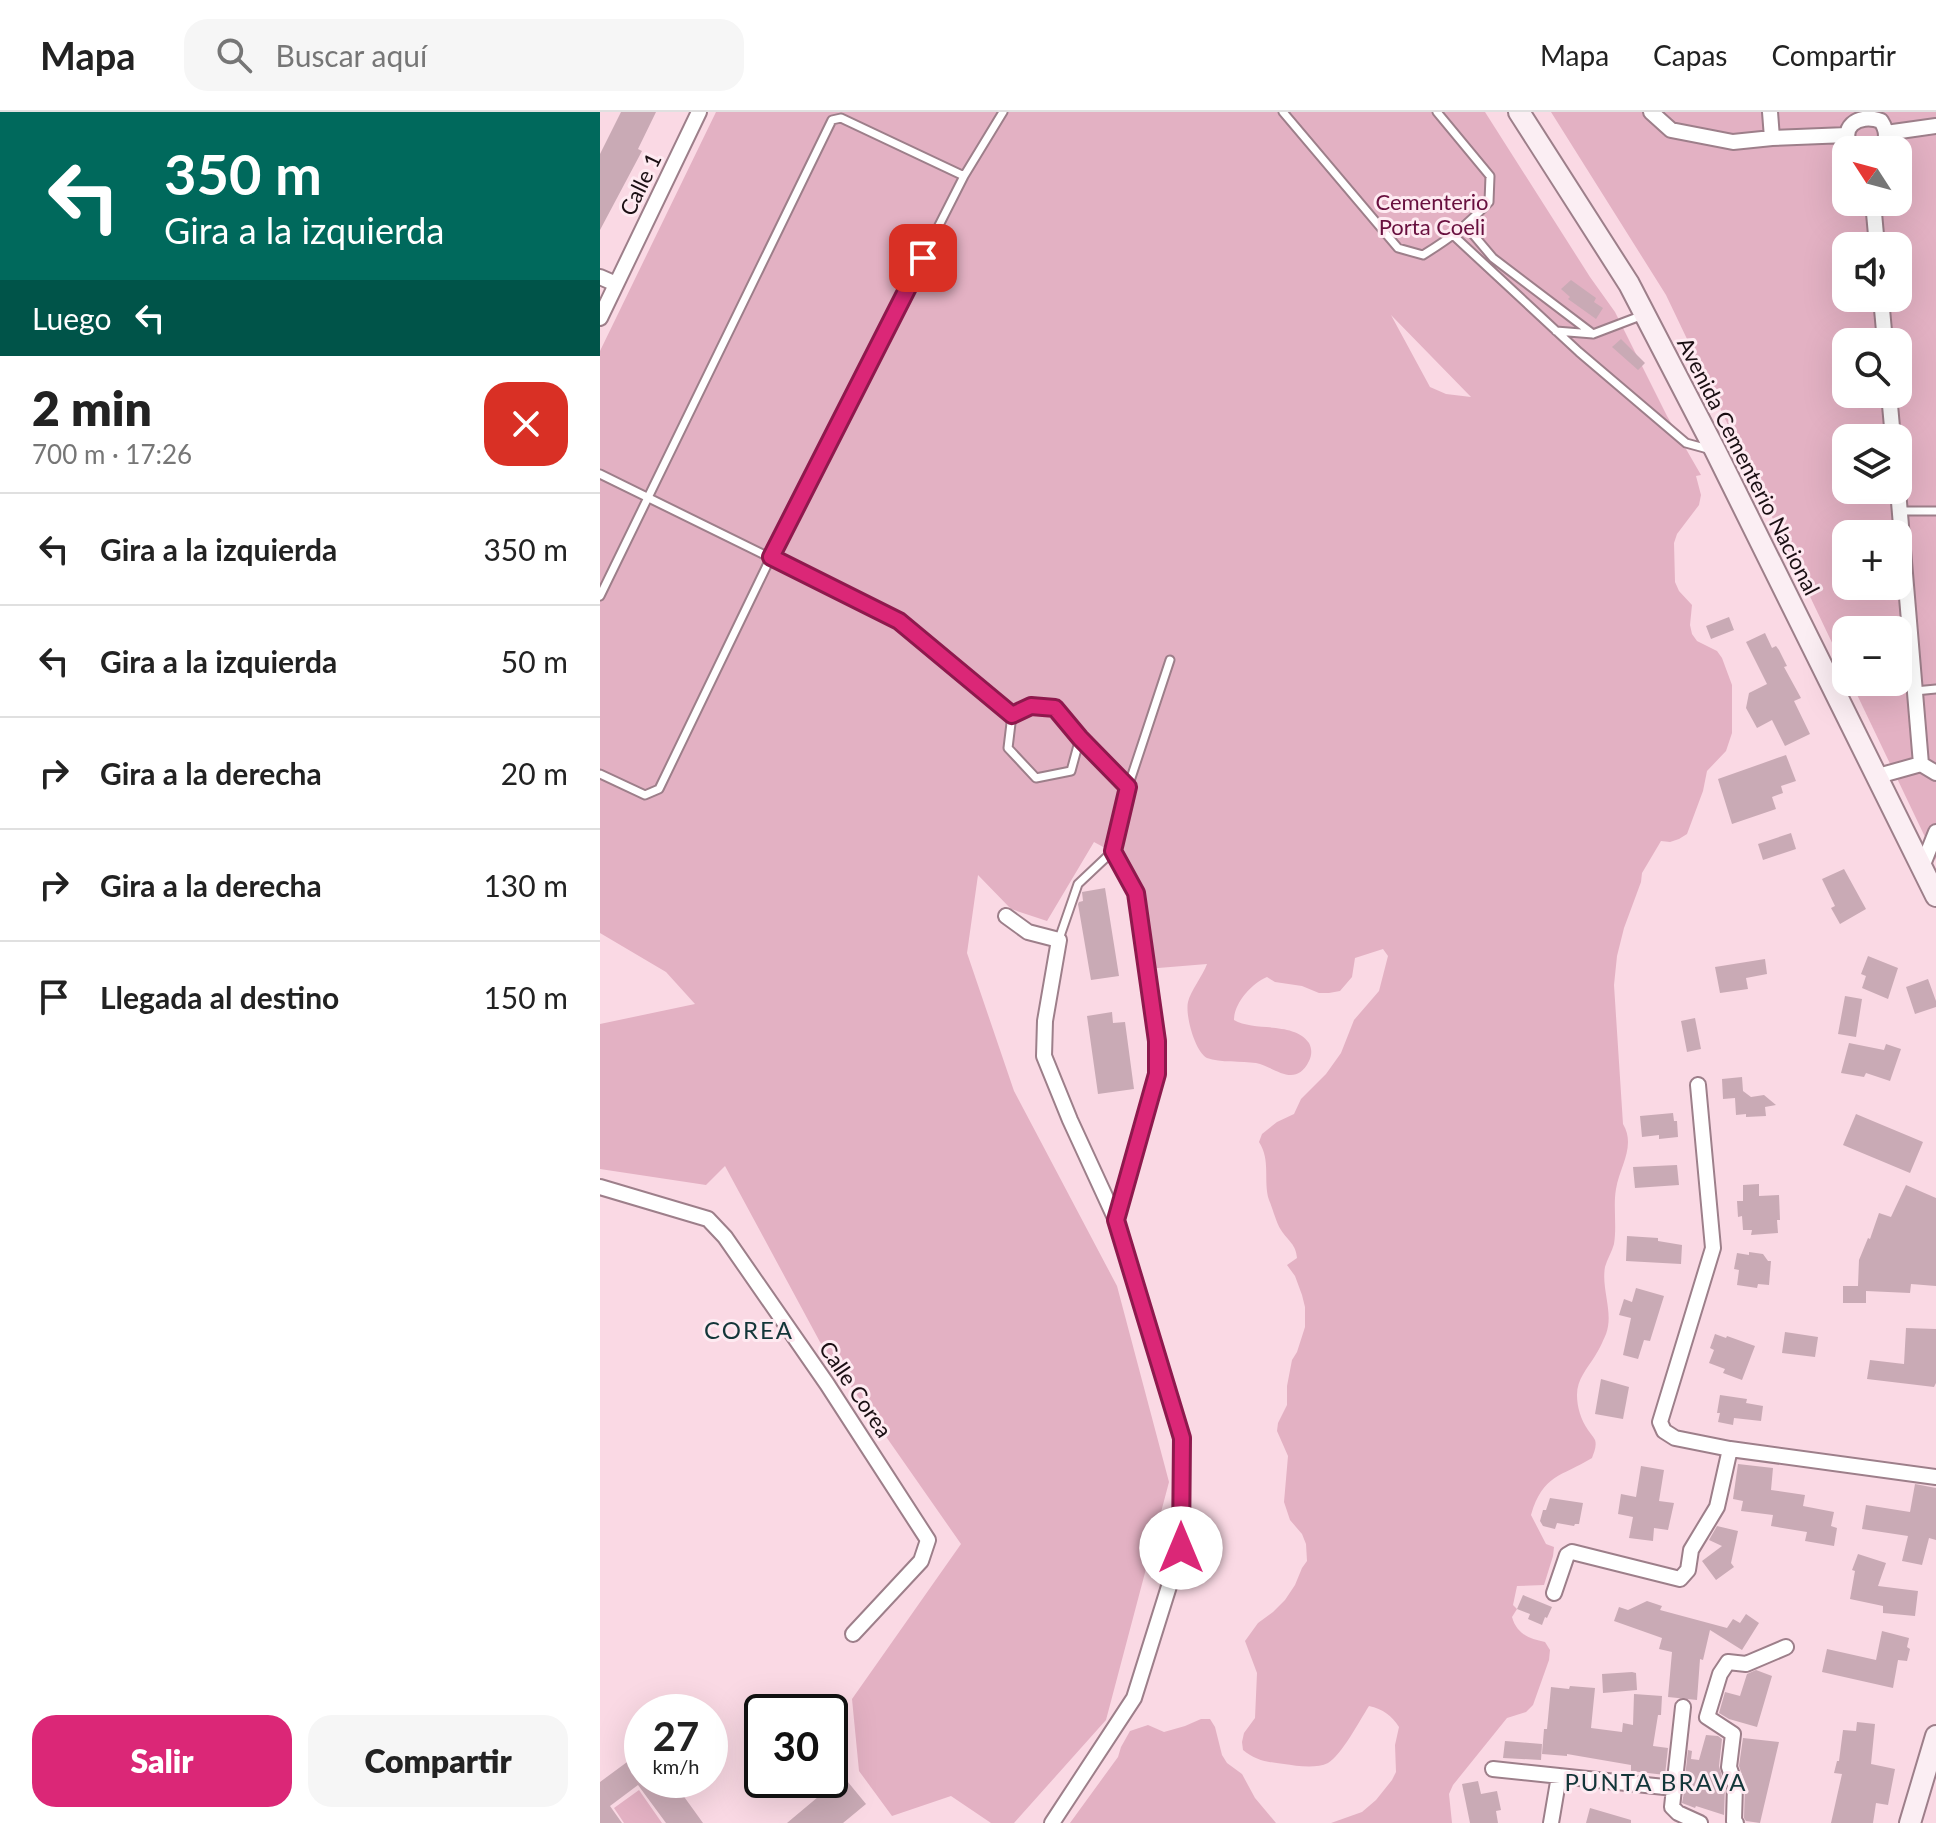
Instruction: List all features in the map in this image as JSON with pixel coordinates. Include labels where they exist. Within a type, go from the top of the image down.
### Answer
[{"type":"street","name":"Calle 1","points":[[600,318],[699,112]]},
{"type":"street","name":"Avenida Cementerio Nacional","points":[[1519,112],[1645,314],[1936,896]]},
{"type":"street","points":[[1651,112],[1671,130],[1733,142],[1847,135],[1856,118],[1869,115],[1881,121],[1885,136]]},
{"type":"street","points":[[1770,112],[1772,138]]},
{"type":"street","points":[[1886,133],[1936,126]]},
{"type":"street","points":[[600,277],[616,284]]},
{"type":"street","points":[[1899,504],[1921,764]]},
{"type":"street","points":[[1878,776],[1921,764],[1936,773]]},
{"type":"street","points":[[1922,867],[1936,832]]},
{"type":"street","points":[[1006,916],[1028,932],[1059,940],[1045,1021],[1044,1056],[1116,1220],[1182,1438],[1181,1548],[1134,1698],[1052,1823]]},
{"type":"street","points":[[1698,1085],[1713,1248],[1660,1422],[1664,1431],[1675,1438],[1730,1449],[1936,1477]]},
{"type":"street","name":"Calle Corea","points":[[600,1187],[708,1219],[725,1237],[827,1384],[928,1540],[921,1561],[853,1634]]},
{"type":"street","points":[[1554,1593],[1567,1555],[1572,1552],[1680,1579],[1688,1570],[1691,1550],[1717,1507],[1730,1449]]},
{"type":"street","points":[[1736,1823],[1735,1784],[1729,1767],[1733,1734],[1707,1717],[1720,1674],[1728,1662],[1746,1664],[1786,1647]]},
{"type":"street","points":[[1683,1707],[1672,1807],[1700,1823]]},
{"type":"street","points":[[1910,1823],[1935,1744]]},
{"type":"street","points":[[1493,1769],[1674,1788]]},
{"type":"street","points":[[1551,1823],[1559,1776]]},
{"type":"lane","points":[[600,774],[645,795],[659,789],[771,557],[964,176],[1003,112]]},
{"type":"lane","points":[[1283,112],[1398,248],[1423,255],[1454,236],[1489,202],[1490,176],[1437,112]]},
{"type":"lane","points":[[600,596],[832,120],[841,118],[964,176]]},
{"type":"lane","points":[[1466,226],[1493,258],[1593,334]]},
{"type":"lane","points":[[1454,236],[1556,331],[1686,443],[1715,450]]},
{"type":"lane","points":[[1556,331],[1593,334],[1645,314]]},
{"type":"lane","points":[[600,474],[899,621],[1012,715]]},
{"type":"lane","points":[[1899,511],[1936,511]]},
{"type":"lane","points":[[1059,940],[1078,884],[1113,851],[1128,787],[1170,660]]},
{"type":"lane","points":[[1915,691],[1936,689]]},
{"type":"lane","points":[[1012,715],[1031,706],[1055,708],[1128,787]]},
{"type":"lane","points":[[1012,715],[1008,748],[1036,778],[1071,771],[1080,738]]},
{"type":"lane","points":[[1113,851],[1136,893],[1157,1041],[1157,1074],[1116,1220]]},
{"type":"green space","name":"Cementerio Porta Coeli","points":[[716,112],[1485,112],[1615,312],[1667,416],[1701,475],[1696,476],[1701,495],[1699,505],[1677,534],[1674,543],[1675,582],[1692,605],[1692,634],[1722,658],[1732,685],[1732,733],[1726,751],[1707,771],[1687,834],[1670,842],[1661,841],[1642,873],[1624,928],[1614,985],[1623,1124],[1628,1148],[1616,1189],[1614,1244],[1605,1267],[1608,1326],[1577,1389],[1581,1418],[1595,1440],[1595,1447],[1592,1458],[1547,1484],[1531,1515],[1546,1544],[1554,1547],[1553,1556],[1544,1585],[1517,1586],[1513,1605],[1517,1609],[1512,1617],[1524,1634],[1545,1642],[1550,1650],[1549,1660],[1533,1705],[1526,1712],[1507,1718],[1453,1785],[1449,1794],[1452,1823],[1331,1823],[1362,1812],[1376,1800],[1396,1772],[1395,1745],[1399,1727],[1379,1709],[1369,1706],[1339,1753],[1323,1765],[1300,1766],[1262,1760],[1243,1750],[1242,1742],[1244,1733],[1255,1718],[1257,1673],[1245,1641],[1258,1623],[1285,1600],[1307,1561],[1306,1544],[1290,1520],[1284,1502],[1288,1456],[1277,1431],[1287,1405],[1292,1360],[1305,1327],[1305,1307],[1295,1276],[1287,1265],[1297,1258],[1296,1253],[1279,1227],[1269,1200],[1265,1156],[1259,1142],[1262,1134],[1277,1122],[1294,1114],[1301,1099],[1326,1074],[1341,1053],[1354,1020],[1379,991],[1388,956],[1383,949],[1355,958],[1352,977],[1340,991],[1319,993],[1302,986],[1275,982],[1267,977],[1245,994],[1234,1020],[1294,1032],[1309,1043],[1310,1059],[1297,1074],[1284,1074],[1256,1063],[1207,1058],[1195,1041],[1187,1008],[1191,993],[1207,964],[1146,969],[1129,861],[1094,842],[1047,921],[1011,909],[978,875],[967,953],[1014,1091],[1117,1286],[1169,1482],[1106,1720],[1014,1823],[991,1823],[951,1796],[892,1816],[859,1771],[852,1699],[961,1544],[820,1342],[725,1166],[706,1185],[600,1169],[600,1024],[695,1004],[666,972],[600,933],[600,351]],"holes":[[[1391,315],[1471,397],[1446,394],[1430,387]]]},
{"type":"green space","points":[[1551,112],[1936,112],[1936,860],[1858,696],[1912,696],[1912,616],[1832,616],[1832,643],[1666,295]]},
{"type":"green space","points":[[1201,1719],[1210,1719],[1227,1763],[1242,1774],[1255,1798],[1276,1823],[1070,1823],[1118,1757],[1130,1731],[1148,1725],[1164,1732]]},
{"type":"green space","points":[[628,1798],[645,1798],[662,1823],[624,1823],[614,1808]]},
{"type":"building","points":[[621,112],[656,112],[638,149],[642,151],[600,230],[600,154]]},
{"type":"building","points":[[1571,280],[1596,298],[1594,302],[1603,308],[1596,319],[1568,299],[1570,297],[1561,289]]},
{"type":"building","points":[[1621,339],[1645,363],[1638,370],[1612,347]]},
{"type":"building","points":[[1729,617],[1734,630],[1711,639],[1706,626]]},
{"type":"building","points":[[1765,633],[1772,648],[1776,646],[1787,666],[1784,667],[1801,698],[1794,701],[1810,734],[1785,746],[1772,720],[1757,728],[1746,708],[1749,693],[1767,684],[1746,642]]},
{"type":"building","points":[[1786,755],[1796,781],[1781,786],[1783,793],[1772,797],[1776,809],[1732,824],[1718,779]]},
{"type":"building","points":[[1791,833],[1796,849],[1763,860],[1758,844]]},
{"type":"building","points":[[1844,869],[1866,909],[1840,924],[1831,908],[1835,906],[1822,879]]},
{"type":"building","points":[[1105,888],[1119,976],[1091,980],[1078,904],[1083,901],[1082,892]]},
{"type":"building","points":[[1868,956],[1898,968],[1888,999],[1862,988],[1866,976],[1861,974]]},
{"type":"building","points":[[1765,959],[1767,974],[1746,978],[1748,989],[1720,993],[1715,967]]},
{"type":"building","points":[[1928,979],[1936,1007],[1915,1014],[1906,987]]},
{"type":"building","points":[[1845,996],[1862,999],[1856,1037],[1838,1034]]},
{"type":"building","points":[[1112,1012],[1113,1023],[1125,1022],[1134,1089],[1098,1094],[1087,1016]]},
{"type":"building","points":[[1695,1018],[1701,1049],[1687,1052],[1681,1021]]},
{"type":"building","points":[[1849,1043],[1884,1050],[1886,1044],[1901,1049],[1890,1081],[1866,1073],[1864,1077],[1841,1073]]},
{"type":"building","points":[[1742,1077],[1743,1091],[1751,1097],[1764,1095],[1776,1105],[1765,1107],[1766,1116],[1736,1115],[1735,1098],[1723,1099],[1722,1079]]},
{"type":"building","points":[[1673,1113],[1678,1137],[1642,1137],[1640,1116]]},
{"type":"building","points":[[1856,1114],[1923,1142],[1910,1173],[1843,1145]]},
{"type":"building","points":[[1677,1165],[1679,1185],[1635,1188],[1633,1167]]},
{"type":"building","points":[[1759,1184],[1759,1196],[1779,1195],[1778,1233],[1751,1235],[1752,1230],[1743,1230],[1737,1201],[1743,1201],[1743,1185]]},
{"type":"building","points":[[1906,1185],[1936,1198],[1936,1286],[1911,1284],[1910,1293],[1866,1291],[1866,1303],[1843,1303],[1843,1286],[1858,1286],[1859,1260],[1879,1213],[1891,1217]]},
{"type":"building","points":[[1627,1236],[1658,1238],[1658,1241],[1682,1245],[1681,1264],[1626,1261]]},
{"type":"building","points":[[1749,1252],[1763,1254],[1771,1261],[1769,1285],[1758,1284],[1757,1288],[1737,1285],[1739,1270],[1734,1269],[1737,1253],[1749,1255]]},
{"type":"building","points":[[1636,1288],[1664,1296],[1650,1341],[1644,1340],[1638,1359],[1623,1355],[1631,1318],[1619,1315],[1624,1299],[1632,1302]]},
{"type":"building","points":[[1906,1328],[1936,1329],[1934,1387],[1867,1379],[1870,1360],[1904,1364]]},
{"type":"building","points":[[1785,1332],[1818,1337],[1815,1357],[1782,1353]]},
{"type":"building","points":[[1715,1334],[1755,1346],[1742,1380],[1723,1373],[1725,1369],[1709,1363]]},
{"type":"building","points":[[1601,1379],[1629,1387],[1623,1419],[1595,1414]]},
{"type":"building","points":[[1720,1395],[1747,1399],[1746,1403],[1763,1406],[1761,1421],[1734,1418],[1733,1425],[1718,1422]]},
{"type":"building","points":[[1738,1464],[1773,1468],[1771,1490],[1805,1495],[1803,1506],[1834,1512],[1831,1526],[1837,1528],[1834,1546],[1805,1541],[1807,1532],[1771,1526],[1773,1515],[1741,1511],[1743,1501],[1733,1499]]},
{"type":"building","points":[[1641,1466],[1664,1470],[1659,1501],[1674,1503],[1668,1530],[1654,1528],[1653,1541],[1629,1538],[1633,1517],[1618,1514],[1621,1494],[1636,1497]]},
{"type":"building","points":[[1915,1484],[1936,1488],[1936,1540],[1929,1538],[1922,1565],[1902,1561],[1908,1536],[1862,1529],[1866,1505],[1910,1512]]},
{"type":"building","points":[[1550,1498],[1583,1503],[1579,1524],[1557,1523],[1555,1529],[1543,1526],[1540,1521]]},
{"type":"building","points":[[1717,1526],[1738,1531],[1731,1563],[1734,1567],[1716,1580],[1702,1561],[1722,1546],[1709,1540]]},
{"type":"building","points":[[1858,1554],[1886,1563],[1878,1586],[1918,1591],[1915,1616],[1883,1613],[1883,1606],[1850,1599],[1855,1571],[1852,1570]]},
{"type":"building","points":[[1523,1595],[1552,1607],[1542,1625],[1528,1619],[1530,1614],[1517,1609]]},
{"type":"building","points":[[1647,1601],[1662,1606],[1660,1610],[1727,1628],[1733,1619],[1740,1623],[1746,1614],[1759,1623],[1742,1650],[1710,1630],[1703,1660],[1700,1659],[1697,1700],[1668,1697],[1672,1652],[1659,1649],[1662,1638],[1614,1621],[1619,1607],[1628,1610]]},
{"type":"building","points":[[1882,1631],[1909,1638],[1907,1661],[1898,1660],[1893,1688],[1822,1672],[1827,1649],[1876,1660]]},
{"type":"building","points":[[1756,1670],[1772,1676],[1757,1727],[1719,1713],[1725,1692],[1740,1696],[1747,1674]]},
{"type":"building","points":[[1636,1673],[1637,1690],[1603,1693],[1602,1674]]},
{"type":"building","points":[[1570,1686],[1595,1688],[1591,1728],[1622,1732],[1623,1723],[1633,1725],[1634,1694],[1662,1696],[1653,1746],[1668,1748],[1665,1775],[1631,1771],[1631,1765],[1567,1754],[1542,1754],[1551,1687],[1569,1689]]},
{"type":"building","points":[[1857,1722],[1875,1724],[1871,1764],[1895,1769],[1888,1805],[1876,1803],[1873,1823],[1831,1823],[1842,1774],[1834,1773],[1839,1761],[1843,1730],[1856,1731]]},
{"type":"building","points":[[1706,1735],[1722,1739],[1719,1766],[1725,1786],[1724,1815],[1682,1803],[1688,1750],[1692,1751],[1691,1759],[1699,1760]]},
{"type":"building","points":[[1743,1738],[1779,1742],[1760,1823],[1744,1818],[1745,1784],[1739,1766]]},
{"type":"building","points":[[1505,1741],[1542,1744],[1541,1760],[1503,1758]]},
{"type":"building","points":[[624,1764],[624,1796],[610,1806],[622,1823],[600,1823],[600,1782]]},
{"type":"building","points":[[1478,1781],[1481,1794],[1497,1791],[1501,1810],[1496,1811],[1498,1823],[1470,1823],[1462,1784]]},
{"type":"building","points":[[848,1782],[866,1804],[843,1823],[787,1823],[817,1798],[848,1798]]},
{"type":"building","points":[[648,1798],[685,1798],[703,1823],[666,1823]]},
{"type":"building","points":[[1590,1808],[1631,1820],[1631,1823],[1586,1823]]},
{"type":"district","name":"COREA","points":[[749,1329]]},
{"type":"district","name":"PUNTA BRAVA","points":[[1656,1781]]},
{"type":"route","points":[[923,258],[771,557],[899,621],[1012,715],[1031,706],[1055,708],[1128,787],[1113,851],[1136,893],[1157,1041],[1157,1074],[1116,1220],[1182,1438],[1181,1548]]}]
